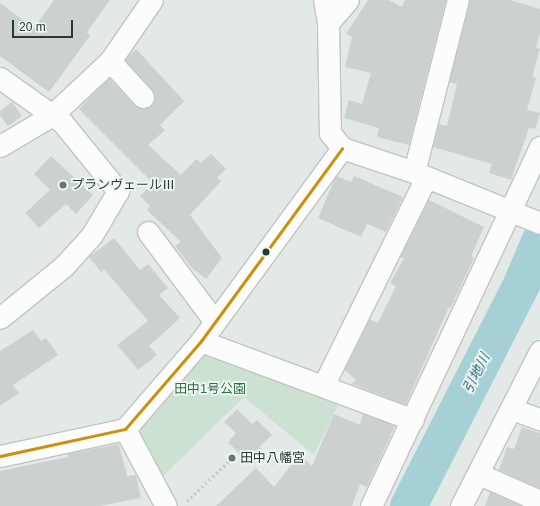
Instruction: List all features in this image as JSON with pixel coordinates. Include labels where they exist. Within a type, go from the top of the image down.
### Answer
[{"type":"street","points":[[0,146],[51,116],[110,61],[152,0]]},
{"type":"street","points":[[324,0],[328,23],[330,133],[342,148],[420,175],[525,217]]},
{"type":"street","points":[[328,23],[348,0]]},
{"type":"street","points":[[323,386],[420,175],[458,0]]},
{"type":"street","points":[[110,61],[144,97]]},
{"type":"street","points":[[0,78],[51,116],[62,122],[118,191],[92,235],[64,266],[0,318]]},
{"type":"street","points":[[371,506],[413,420],[525,217],[540,147]]},
{"type":"street","points":[[0,456],[125,429],[201,341],[342,148]]},
{"type":"street","points":[[148,232],[215,322]]},
{"type":"street","points":[[201,341],[413,420]]},
{"type":"street","points":[[461,506],[479,474],[540,351]]},
{"type":"street","points":[[512,409],[540,419]]},
{"type":"street","points":[[125,429],[166,506]]},
{"type":"street","points":[[479,474],[540,501]]},
{"type":"path","points":[[181,506],[228,462]]},
{"type":"green space","name":"田中1号公園","points":[[202,354],[338,405],[314,455],[244,397],[161,478],[136,430]]},
{"type":"building","points":[[54,0],[110,0],[87,32],[90,36],[49,92],[0,56],[0,3],[34,28]]},
{"type":"building","points":[[368,0],[389,0],[402,7],[405,0],[446,0],[409,145],[377,137],[379,128],[344,118],[349,100],[362,104],[371,73],[345,67],[352,37],[346,34]]},
{"type":"building","points":[[470,0],[510,0],[540,9],[540,33],[536,47],[540,49],[532,77],[536,78],[527,110],[540,113],[535,129],[529,128],[511,180],[489,173],[492,164],[433,147],[439,124],[447,126],[457,84],[449,82]]},
{"type":"building","points":[[136,49],[184,101],[160,125],[165,130],[148,145],[181,175],[196,159],[201,163],[211,154],[226,169],[217,178],[221,181],[190,215],[222,258],[206,279],[192,268],[175,246],[181,242],[147,210],[150,206],[140,196],[153,183],[79,109],[109,78],[134,105],[145,109],[151,106],[155,95],[152,89],[125,60]]},
{"type":"building","points":[[12,102],[22,116],[8,126],[0,115],[0,111]]},
{"type":"building","name":"プランヴェールⅢ","points":[[51,156],[93,195],[76,214],[66,204],[39,228],[25,213],[50,190],[34,174]]},
{"type":"building","points":[[336,176],[351,182],[354,176],[403,197],[386,232],[367,224],[361,237],[318,218]]},
{"type":"building","points":[[429,200],[484,227],[471,256],[474,258],[451,307],[449,307],[406,404],[404,404],[352,384],[356,380],[345,370],[369,319],[378,323],[396,286],[390,283],[404,258],[400,257]]},
{"type":"building","points":[[114,238],[140,270],[148,264],[168,288],[159,295],[180,318],[149,346],[157,355],[138,370],[117,345],[148,321],[104,269],[101,272],[89,257]]},
{"type":"building","points":[[33,330],[41,341],[46,338],[58,355],[13,385],[19,393],[0,406],[0,351]]},
{"type":"building","points":[[237,409],[252,424],[257,420],[272,435],[259,447],[262,450],[248,463],[228,442],[236,433],[224,422]]},
{"type":"building","points":[[334,414],[360,425],[363,414],[395,426],[367,487],[360,484],[352,506],[216,506],[256,468],[274,487],[299,455],[312,466]]},
{"type":"building","points":[[522,427],[540,433],[540,488],[499,470],[507,447],[514,449]]},
{"type":"building","points":[[119,444],[127,476],[136,475],[141,498],[100,506],[0,506],[0,471],[68,457],[68,454]]},
{"type":"building","points":[[490,492],[522,506],[485,506]]},
{"type":"waterway","name":"引地川","points":[[408,506],[521,284],[540,239]]},
{"type":"transit line","points":[[0,456],[125,429],[201,341],[342,148]]},
{"type":"place","name":"プランヴェールⅢ","points":[[63,185]]},
{"type":"place","name":"田中八幡宮","points":[[232,458]]}]
